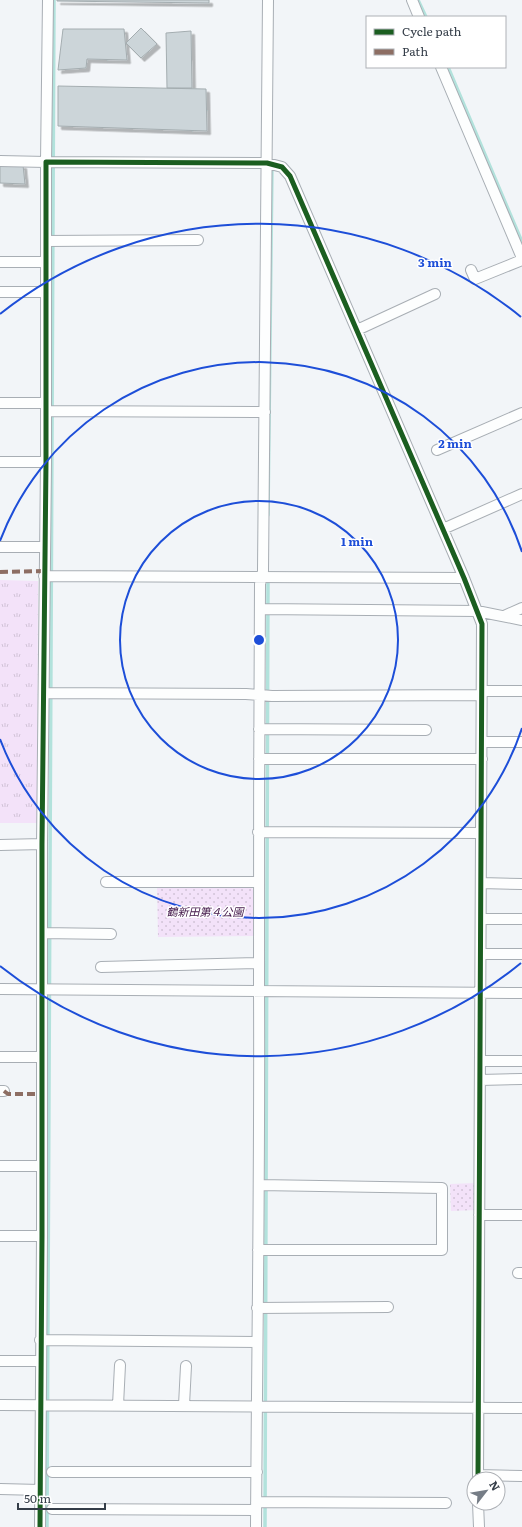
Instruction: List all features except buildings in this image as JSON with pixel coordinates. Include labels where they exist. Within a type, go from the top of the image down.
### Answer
[{"type":"street","points":[[40,1527],[40,1490],[45,1405],[40,1361],[45,1340],[42,1236],[42,1057],[48,990],[48,933],[42,844],[49,694],[49,576],[45,547],[46,462],[49,409],[46,262],[51,241],[48,0]]},
{"type":"street","points":[[256,1527],[261,1504],[257,1472],[263,1406],[258,1342],[263,1308],[264,1250],[264,992],[259,963],[258,882],[264,832],[266,578],[263,571],[270,163],[268,0]]},
{"type":"street","points":[[412,0],[419,16]]},
{"type":"street","points":[[441,68],[522,259],[475,279]]},
{"type":"street","points":[[0,161],[270,163],[282,167],[290,176],[464,578],[482,624],[478,1471]]},
{"type":"street","points":[[51,241],[198,240]]},
{"type":"street","points":[[0,262],[46,262]]},
{"type":"street","points":[[0,292],[46,292]]},
{"type":"street","points":[[357,330],[435,294]]},
{"type":"street","points":[[0,403],[49,409],[265,412]]},
{"type":"street","points":[[437,450],[522,413]]},
{"type":"street","points":[[0,462],[46,462]]},
{"type":"street","points":[[442,529],[522,494]]},
{"type":"street","points":[[0,547],[45,547]]},
{"type":"street","points":[[49,576],[464,578]]},
{"type":"street","points":[[504,616],[522,608]]},
{"type":"street","points":[[265,609],[477,611],[522,620]]},
{"type":"street","points":[[49,694],[265,695],[482,693],[522,691]]},
{"type":"street","points":[[264,729],[426,730]]},
{"type":"street","points":[[482,742],[522,742]]},
{"type":"street","points":[[264,759],[482,759]]},
{"type":"street","points":[[264,832],[482,833]]},
{"type":"street","points":[[0,845],[42,844]]},
{"type":"street","points":[[106,882],[258,882]]},
{"type":"street","points":[[481,883],[522,884]]},
{"type":"street","points":[[481,918],[522,919]]},
{"type":"street","points":[[48,933],[111,934]]},
{"type":"street","points":[[481,954],[522,954]]},
{"type":"street","points":[[101,967],[259,963]]},
{"type":"street","points":[[0,989],[522,993]]},
{"type":"street","points":[[0,1057],[42,1057]]},
{"type":"street","points":[[480,1061],[522,1061]]},
{"type":"street","points":[[480,1080],[522,1080]]},
{"type":"street","points":[[0,1166],[42,1166]]},
{"type":"street","points":[[264,1185],[442,1188],[442,1250],[264,1250]]},
{"type":"street","points":[[480,1215],[522,1215]]},
{"type":"street","points":[[0,1236],[42,1236]]},
{"type":"street","points":[[263,1308],[388,1307]]},
{"type":"street","points":[[45,1340],[258,1342]]},
{"type":"street","points":[[0,1361],[40,1361]]},
{"type":"street","points":[[118,1405],[120,1365]]},
{"type":"street","points":[[184,1405],[186,1366]]},
{"type":"street","points":[[0,1405],[522,1408]]},
{"type":"street","points":[[52,1472],[257,1472]]},
{"type":"street","points":[[506,1476],[522,1476]]},
{"type":"street","points":[[0,1489],[40,1490]]},
{"type":"street","points":[[52,1509],[261,1504],[446,1503]]},
{"type":"street","points":[[478,1511],[479,1527]]},
{"type":"green space","points":[[0,580],[38,581],[37,823],[0,823]]},
{"type":"green space","name":"鶴新田第４公園","points":[[250,885],[253,890],[254,936],[158,937],[157,886]]},
{"type":"green space","points":[[476,1183],[477,1210],[451,1211],[450,1184]]},
{"type":"waterway","points":[[47,1527],[54,0]]},
{"type":"waterway","points":[[418,0],[426,16]]},
{"type":"waterway","points":[[448,68],[522,242]]},
{"type":"waterway","points":[[268,515],[272,165]]},
{"type":"waterway","points":[[265,1527],[268,579]]},
{"type":"marked path","points":[[0,572],[45,571]]},
{"type":"marked path","points":[[4,1091],[8,1094],[42,1094]]},
{"type":"cycle path","points":[[40,1527],[42,844],[46,462],[46,162],[267,163],[282,167],[290,176],[464,578],[482,624],[478,1471]]}]
